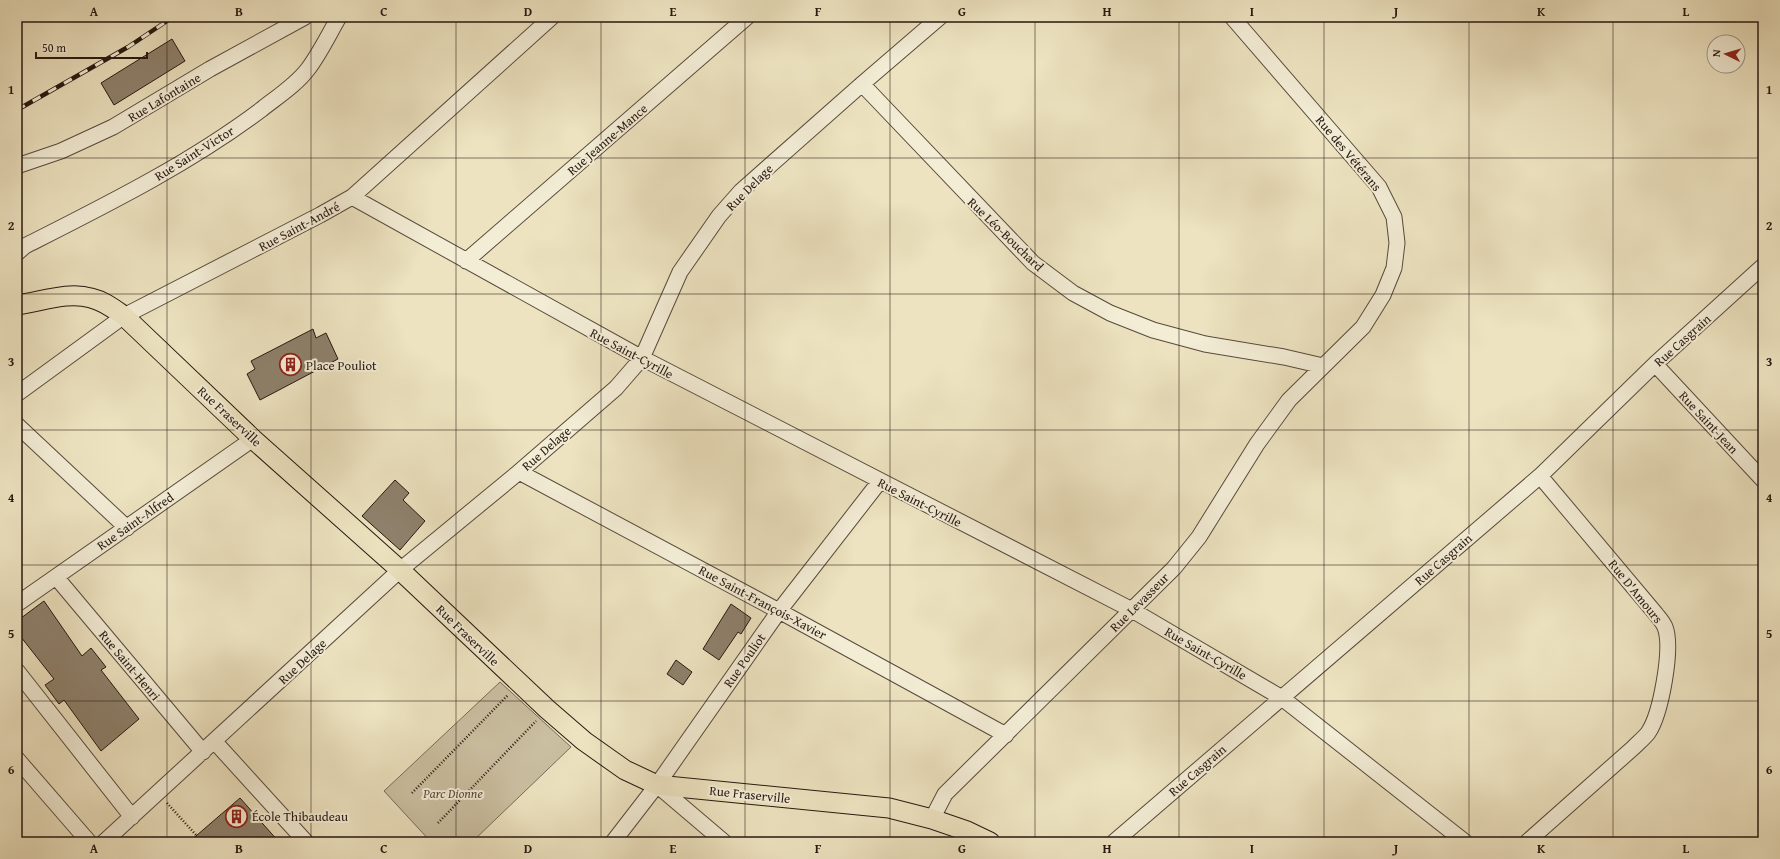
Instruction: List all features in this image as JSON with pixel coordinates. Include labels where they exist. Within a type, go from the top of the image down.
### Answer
[{"type":"main road","name":"Rue Fraserville","points":[[17,305],[55,298],[82,296],[93,298],[106,304],[124,316],[253,439],[400,570],[547,709],[584,741],[625,770],[657,785],[889,808],[932,819],[967,831],[990,842]]},
{"type":"street","name":"Rue Lafontaine","points":[[17,166],[61,151],[113,127],[210,69],[305,17]]},
{"type":"street","name":"Rue Saint-Victor","points":[[17,253],[25,246],[134,190],[219,139],[251,116],[289,88],[308,70],[339,17]]},
{"type":"street","name":"Rue Saint-André","points":[[17,394],[124,316],[326,212],[352,197],[552,17]]},
{"type":"street","name":"Rue Jeanne-Mance","points":[[466,261],[747,17]]},
{"type":"street","name":"Rue Delage","points":[[104,842],[215,742],[400,570],[519,472],[616,388],[642,358],[680,272],[719,216],[741,191],[940,17]]},
{"type":"street","name":"Rue des Vétérans","points":[[1232,17],[1379,187],[1394,217],[1397,243],[1394,268],[1383,295],[1363,327],[1323,366]]},
{"type":"street","name":"Rue Léo-Bouchard","points":[[862,84],[1033,263],[1073,293],[1110,313],[1153,330],[1205,344],[1284,357],[1323,366]]},
{"type":"street","name":"Rue Saint-Cyrille","points":[[352,197],[642,358],[1132,610],[1282,698],[1465,842]]},
{"type":"street","name":"Rue Casgrain","points":[[1114,842],[1540,476],[1655,364],[1763,266]]},
{"type":"street","name":"Rue Saint-Jean","points":[[1655,364],[1763,480]]},
{"type":"street","name":"Rue Levasseur","points":[[932,819],[945,794],[1174,568],[1199,537],[1257,444],[1284,406],[1323,366]]},
{"type":"street","points":[[17,425],[127,528]]},
{"type":"street","name":"Rue Saint-Alfred","points":[[17,604],[253,439]]},
{"type":"street","name":"Rue Saint-François-Xavier","points":[[519,472],[779,610],[1006,735]]},
{"type":"street","name":"Rue D'Amours","points":[[1527,842],[1633,748],[1648,732],[1657,715],[1663,690],[1667,638],[1665,626],[1656,614],[1540,476]]},
{"type":"street","name":"Rue Pouliot","points":[[613,842],[657,785],[779,610],[880,481]]},
{"type":"street","name":"Rue Saint-Henri","points":[[56,577],[203,752]]},
{"type":"street","points":[[17,671],[132,817]]},
{"type":"street","points":[[215,742],[306,842]]},
{"type":"street","points":[[17,759],[89,842]]},
{"type":"street","points":[[657,785],[724,842]]},
{"type":"path","points":[[412,793],[519,683]]},
{"type":"path","points":[[438,823],[547,709]]},
{"type":"path","points":[[158,793],[196,835]]},
{"type":"green space","name":"Parc Dionne","points":[[500,682],[571,747],[472,842],[431,842],[384,791]]},
{"type":"building","points":[[172,39],[185,61],[114,105],[101,83]]},
{"type":"building","name":"Place Pouliot","points":[[313,329],[316,338],[326,333],[338,359],[260,400],[247,374],[255,369],[251,361]]},
{"type":"building","points":[[395,480],[409,493],[403,500],[425,521],[400,550],[362,516]]},
{"type":"building","points":[[44,601],[82,656],[91,648],[106,667],[101,670],[139,719],[101,751],[64,700],[59,704],[45,685],[54,679],[17,632],[17,621]]},
{"type":"building","points":[[731,604],[751,618],[741,634],[738,632],[719,660],[703,649]]},
{"type":"building","points":[[676,660],[692,672],[683,685],[667,674]]},
{"type":"building","name":"École Thibaudeau","points":[[240,798],[279,842],[189,842]]},
{"type":"railway","points":[[17,110],[128,47],[173,17]]},
{"type":"place","name":"Place Pouliot","points":[[290,365]]},
{"type":"place","name":"École Thibaudeau","points":[[237,816]]}]
